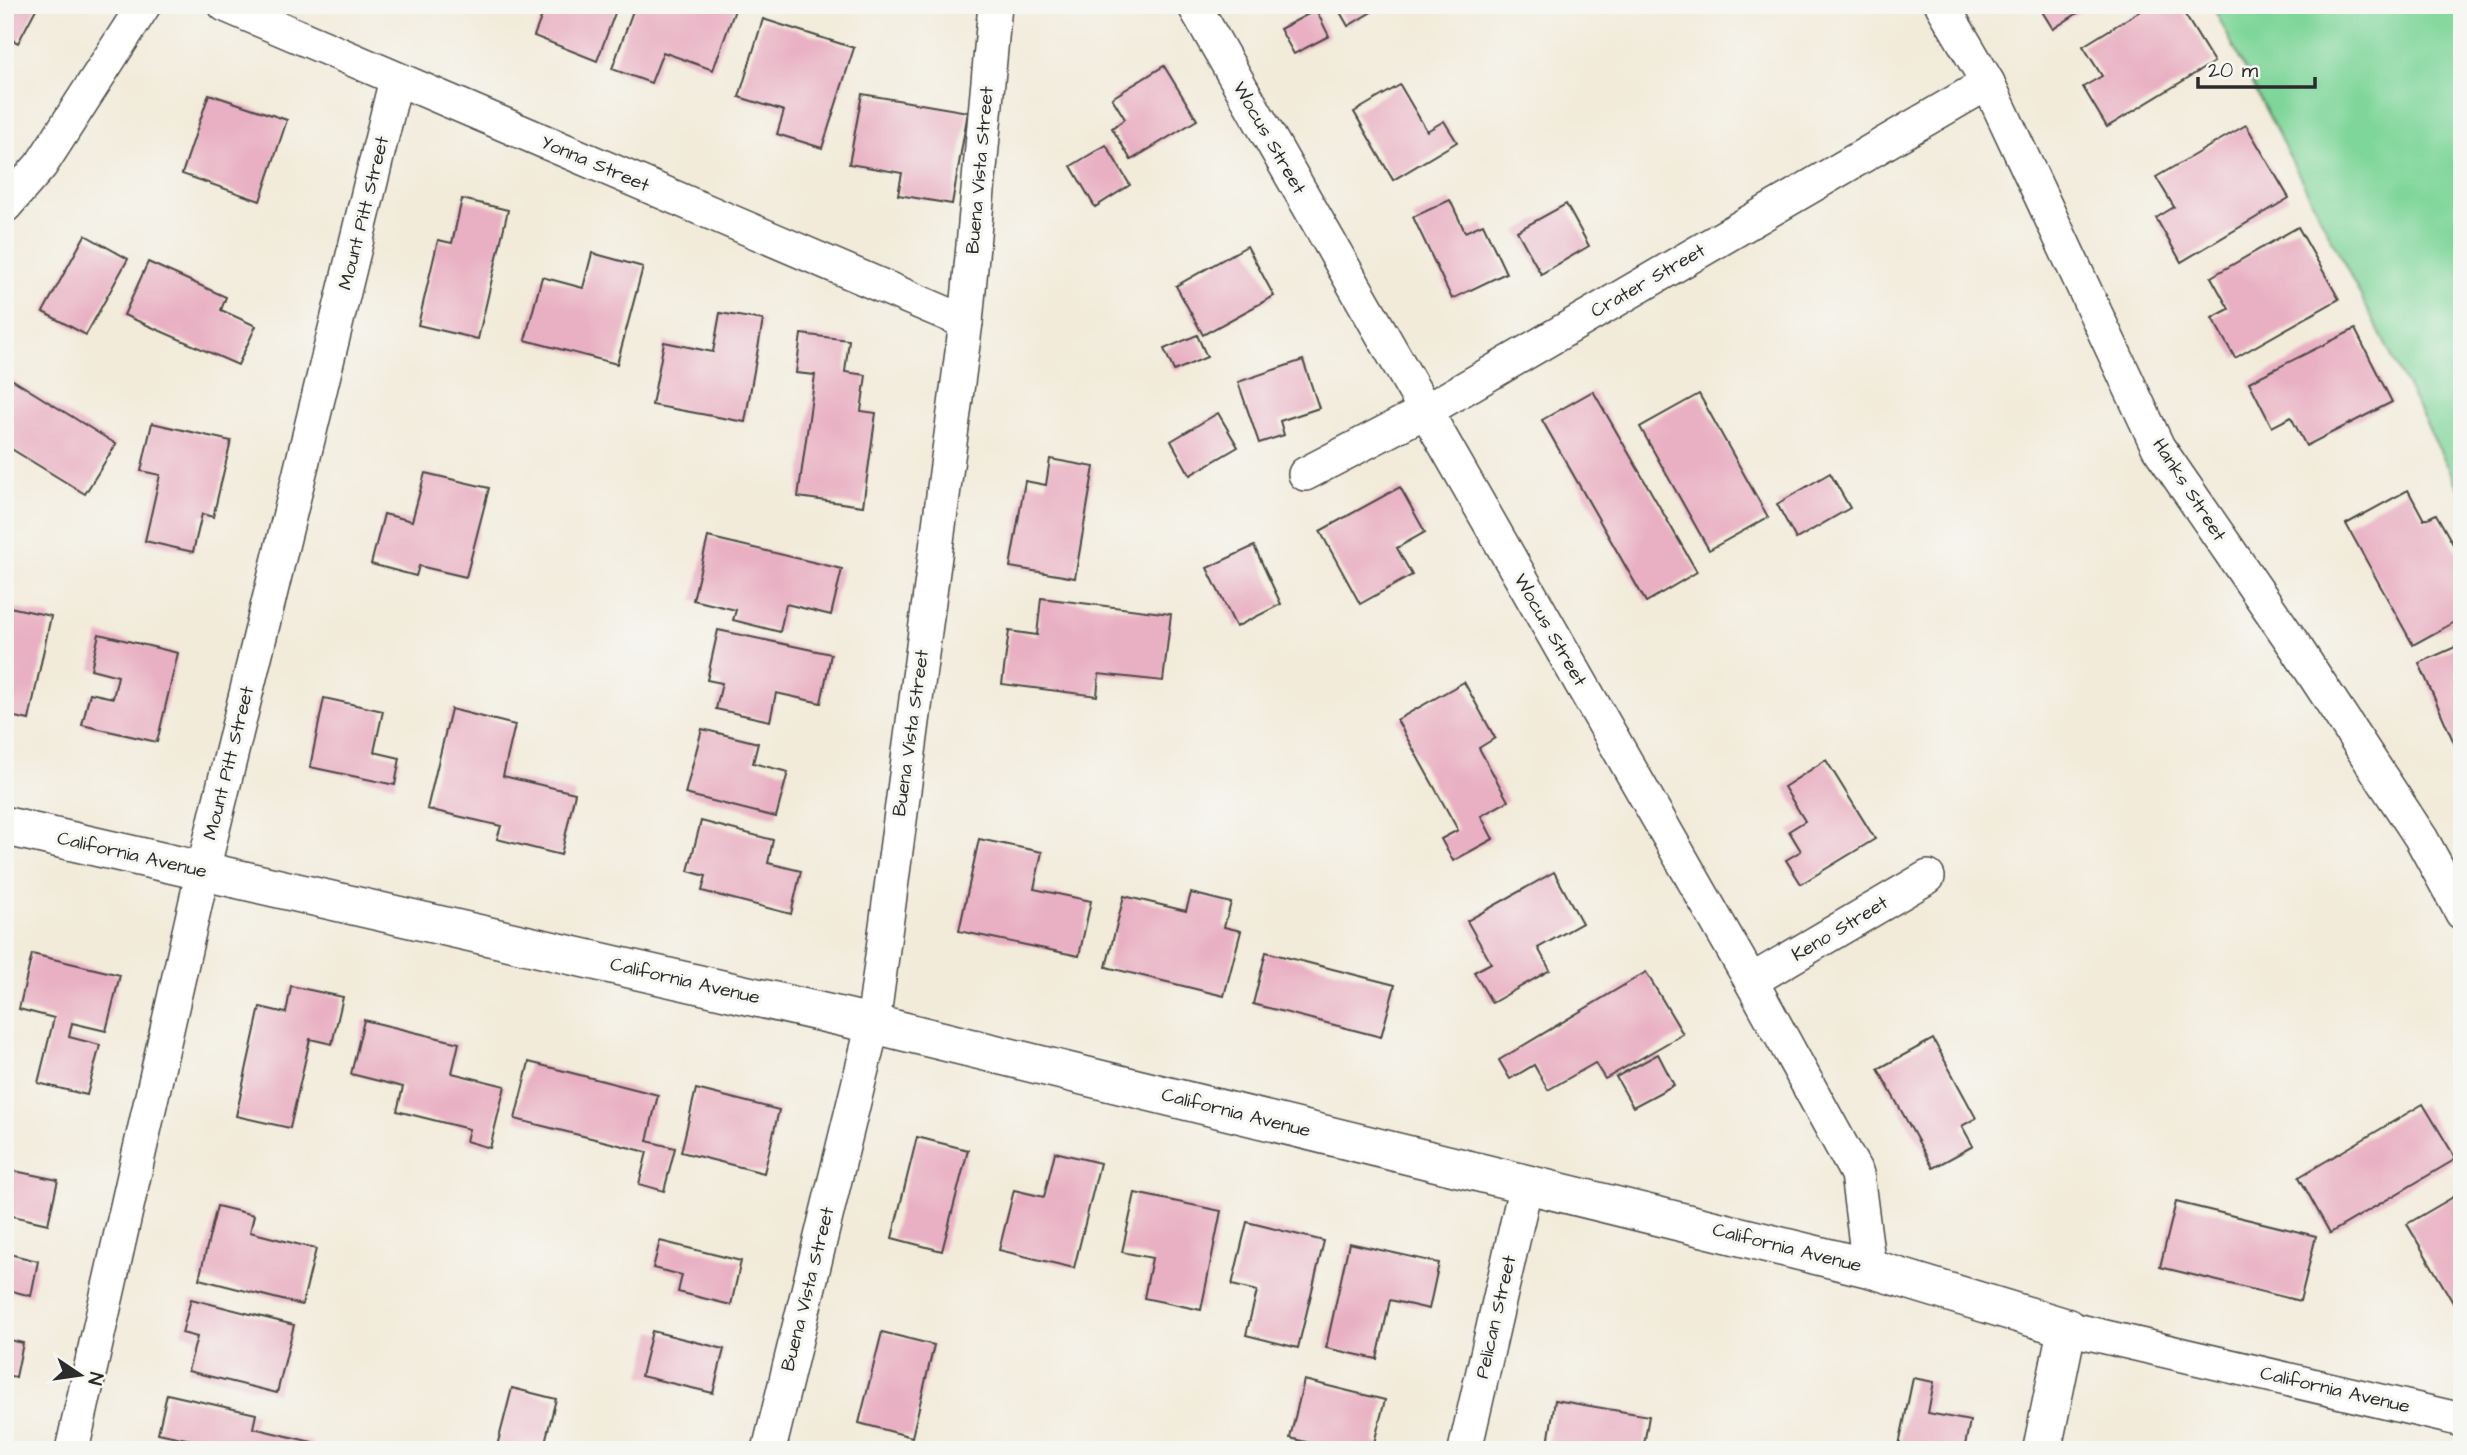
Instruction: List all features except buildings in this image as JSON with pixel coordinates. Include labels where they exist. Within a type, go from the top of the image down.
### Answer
[{"type":"street","points":[[5,206],[41,165],[144,5]]},
{"type":"street","name":"Yonna Street","points":[[225,5],[965,322]]},
{"type":"street","name":"Buena Vista Street","points":[[769,1450],[873,1024],[965,322],[995,5]]},
{"type":"street","name":"Wocus Street","points":[[1194,5],[1751,981],[1857,1174],[1869,1268]]},
{"type":"street","name":"Hanks Street","points":[[1942,5],[1987,83],[2158,447],[2297,649],[2414,827],[2462,913]]},
{"type":"street","name":"Mount Pitt Street","points":[[72,1450],[202,870],[396,79]]},
{"type":"street","name":"Crater Street","points":[[1306,474],[1424,412],[1987,83]]},
{"type":"street","name":"California Avenue","points":[[5,826],[873,1024],[1869,1268],[2067,1328],[2462,1420]]},
{"type":"street","name":"Keno Street","points":[[1751,981],[1928,877]]},
{"type":"street","name":"Pelican Street","points":[[1465,1450],[1526,1184]]},
{"type":"street","points":[[2042,1450],[2067,1328]]},
{"type":"green space","points":[[2212,5],[2462,5],[2462,494]]}]
